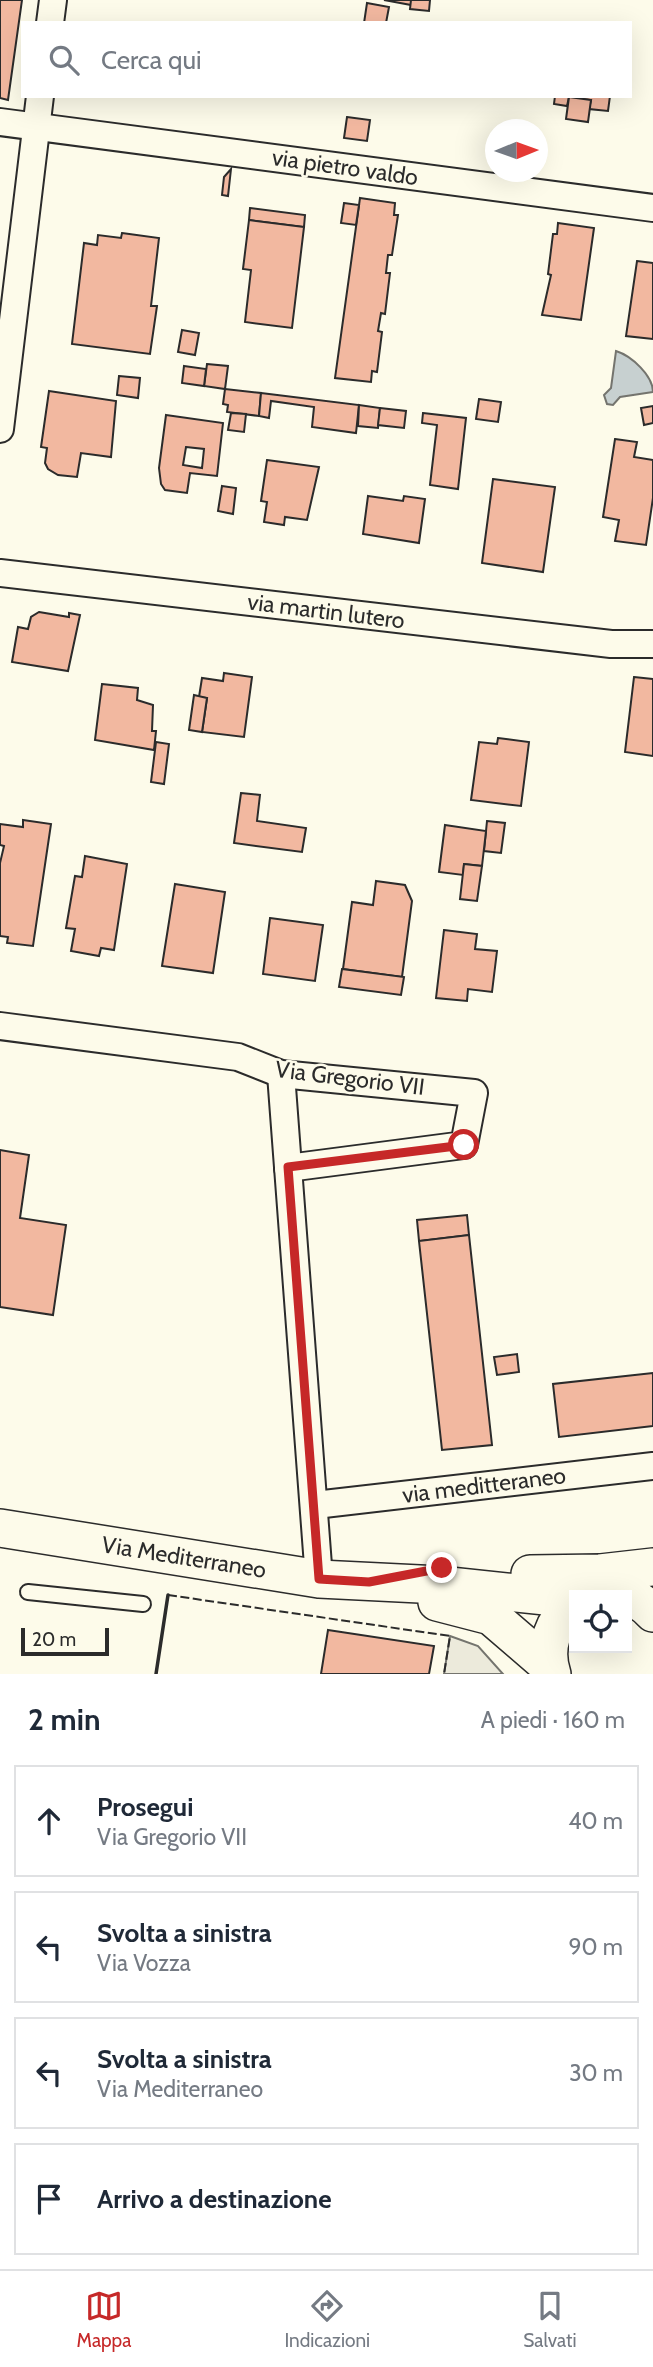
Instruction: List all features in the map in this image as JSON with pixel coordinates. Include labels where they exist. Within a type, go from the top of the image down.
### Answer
[{"type":"main road","name":"Via Mediterraneo","points":[[0,1528],[319,1579],[440,1585],[569,1600]]},
{"type":"main road","name":"Via Mediterraneo","points":[[369,1582],[442,1568],[540,1574],[600,1573],[653,1567]]},
{"type":"main road","name":"Via Mediterraneo","points":[[369,1582],[491,1616],[550,1670]]},
{"type":"main road","points":[[550,1670],[548,1646],[553,1628],[569,1606]]},
{"type":"street","points":[[50,21],[52,0]]},
{"type":"street","points":[[0,429],[40,98]]},
{"type":"street","name":"via pietro valdo","points":[[0,122],[653,208]]},
{"type":"street","name":"via martin lutero","points":[[0,573],[611,644],[653,644]]},
{"type":"street","name":"Via Gregorio VII","points":[[0,1026],[238,1057],[282,1074],[474,1093],[464,1145],[288,1167]]},
{"type":"street","points":[[282,1074],[319,1579]]},
{"type":"street","name":"via meditteraneo","points":[[315,1505],[653,1466]]},
{"type":"lane","points":[[28,1592],[143,1604]]},
{"type":"shaded area","points":[[616,351],[641,367],[653,392],[620,397],[613,405],[607,404],[604,395],[611,388]]},
{"type":"shaded area","points":[[450,1636],[478,1646],[503,1674],[444,1674]]},
{"type":"building","points":[[0,0],[22,0],[8,100],[0,98]]},
{"type":"building","points":[[384,0],[411,0],[411,5]]},
{"type":"building","points":[[411,0],[430,0],[429,11],[410,9]]},
{"type":"building","points":[[367,3],[389,7],[386,21],[364,21]]},
{"type":"building","points":[[555,98],[569,98],[567,106],[554,104]]},
{"type":"building","points":[[569,98],[591,100],[588,122],[566,119]]},
{"type":"building","points":[[576,98],[610,98],[608,111],[589,109],[591,100]]},
{"type":"building","points":[[347,117],[370,120],[367,141],[344,138]]},
{"type":"building","points":[[231,169],[228,196],[222,195],[224,177]]},
{"type":"building","points":[[360,198],[395,203],[394,215],[398,215],[392,255],[388,255],[386,273],[390,273],[385,314],[381,313],[378,331],[382,332],[377,372],[372,371],[371,382],[335,378]]},
{"type":"building","points":[[344,203],[359,205],[356,225],[341,223]]},
{"type":"building","points":[[250,208],[305,215],[304,227],[249,220]]},
{"type":"building","points":[[249,220],[304,227],[292,328],[245,322],[251,270],[243,269]]},
{"type":"building","points":[[558,223],[594,228],[581,320],[542,315],[551,275],[548,274],[553,234],[557,234]]},
{"type":"building","points":[[122,233],[159,238],[151,306],[157,306],[150,354],[72,344],[84,243],[97,245],[98,235],[121,238]]},
{"type":"building","points":[[637,261],[653,263],[653,339],[626,336]]},
{"type":"building","points":[[182,330],[199,333],[195,355],[178,352]]},
{"type":"building","points":[[207,364],[228,366],[225,389],[204,386]]},
{"type":"building","points":[[184,366],[206,369],[204,386],[182,383]]},
{"type":"building","points":[[119,376],[140,378],[138,398],[117,395]]},
{"type":"building","points":[[225,389],[261,393],[259,416],[227,412],[228,405],[223,404]]},
{"type":"building","points":[[49,391],[116,401],[111,457],[81,453],[77,477],[58,475],[48,469],[45,463],[47,448],[41,447]]},
{"type":"building","points":[[261,393],[359,405],[356,433],[312,427],[314,407],[271,401],[269,418],[259,416]]},
{"type":"building","points":[[479,399],[501,402],[498,422],[476,419]]},
{"type":"building","points":[[359,405],[380,408],[378,428],[358,426]]},
{"type":"building","points":[[653,406],[653,423],[644,425],[641,408]]},
{"type":"building","points":[[380,408],[406,411],[404,428],[378,425]]},
{"type":"building","points":[[231,413],[246,414],[244,432],[228,430]]},
{"type":"building","points":[[423,413],[466,418],[458,489],[430,485],[437,425],[422,423]]},
{"type":"building","points":[[166,415],[223,423],[217,476],[190,473],[187,493],[165,490],[161,484],[159,468]],"holes":[[[186,447],[204,449],[202,468],[183,465]]]},
{"type":"building","points":[[615,439],[637,442],[634,457],[653,460],[653,498],[646,545],[615,541],[619,520],[603,517]]},
{"type":"building","points":[[267,460],[319,467],[307,520],[285,517],[284,525],[264,522],[267,502],[261,501]]},
{"type":"building","points":[[493,479],[555,487],[543,572],[482,563]]},
{"type":"building","points":[[222,486],[236,488],[233,514],[218,511]]},
{"type":"building","points":[[368,496],[403,501],[404,496],[425,499],[419,543],[363,534]]},
{"type":"building","points":[[39,612],[69,617],[69,613],[80,615],[68,671],[12,662],[18,627],[28,629],[31,617]]},
{"type":"building","points":[[224,673],[252,677],[244,737],[202,732],[207,698],[199,697],[202,678],[223,681]]},
{"type":"building","points":[[634,677],[653,679],[653,756],[625,752]]},
{"type":"building","points":[[102,684],[138,688],[137,700],[153,705],[152,731],[156,731],[154,750],[95,740]]},
{"type":"building","points":[[194,695],[207,698],[202,732],[189,730]]},
{"type":"building","points":[[498,738],[529,742],[521,806],[471,800],[479,742],[497,744]]},
{"type":"building","points":[[156,742],[169,744],[164,784],[151,782]]},
{"type":"building","points":[[241,793],[260,795],[257,821],[306,828],[302,852],[234,843]]},
{"type":"building","points":[[23,820],[51,824],[33,946],[7,943],[8,937],[0,936],[0,863],[4,846],[0,845],[0,824],[23,827]]},
{"type":"building","points":[[487,821],[505,823],[501,853],[484,851]]},
{"type":"building","points":[[445,825],[486,831],[482,866],[464,864],[463,875],[439,872]]},
{"type":"building","points":[[85,856],[127,864],[114,950],[101,948],[99,956],[71,951],[75,929],[66,928],[75,876],[82,877]]},
{"type":"building","points":[[464,864],[482,866],[477,901],[460,899]]},
{"type":"building","points":[[376,881],[405,885],[412,901],[402,977],[343,969],[352,902],[373,905]]},
{"type":"building","points":[[175,884],[225,892],[213,973],[162,966]]},
{"type":"building","points":[[270,918],[323,925],[315,981],[263,974]]},
{"type":"building","points":[[444,930],[477,934],[475,949],[497,951],[492,992],[468,989],[467,1001],[436,998]]},
{"type":"building","points":[[342,969],[404,977],[401,995],[339,987]]},
{"type":"building","points":[[0,1150],[29,1155],[20,1218],[66,1225],[53,1315],[0,1307]]},
{"type":"building","points":[[467,1215],[469,1235],[419,1241],[417,1220]]},
{"type":"building","points":[[469,1235],[492,1445],[442,1450],[419,1241]]},
{"type":"building","points":[[517,1354],[519,1372],[497,1375],[494,1357]]},
{"type":"building","points":[[653,1373],[653,1426],[559,1437],[553,1384]]},
{"type":"building","points":[[328,1630],[434,1646],[429,1674],[321,1674]]},
{"type":"fence","points":[[168,1595],[450,1636],[444,1674]]},
{"type":"wall","points":[[156,1674],[168,1595]]},
{"type":"route","points":[[442,1568],[369,1582],[319,1579],[288,1167],[464,1145]]}]
